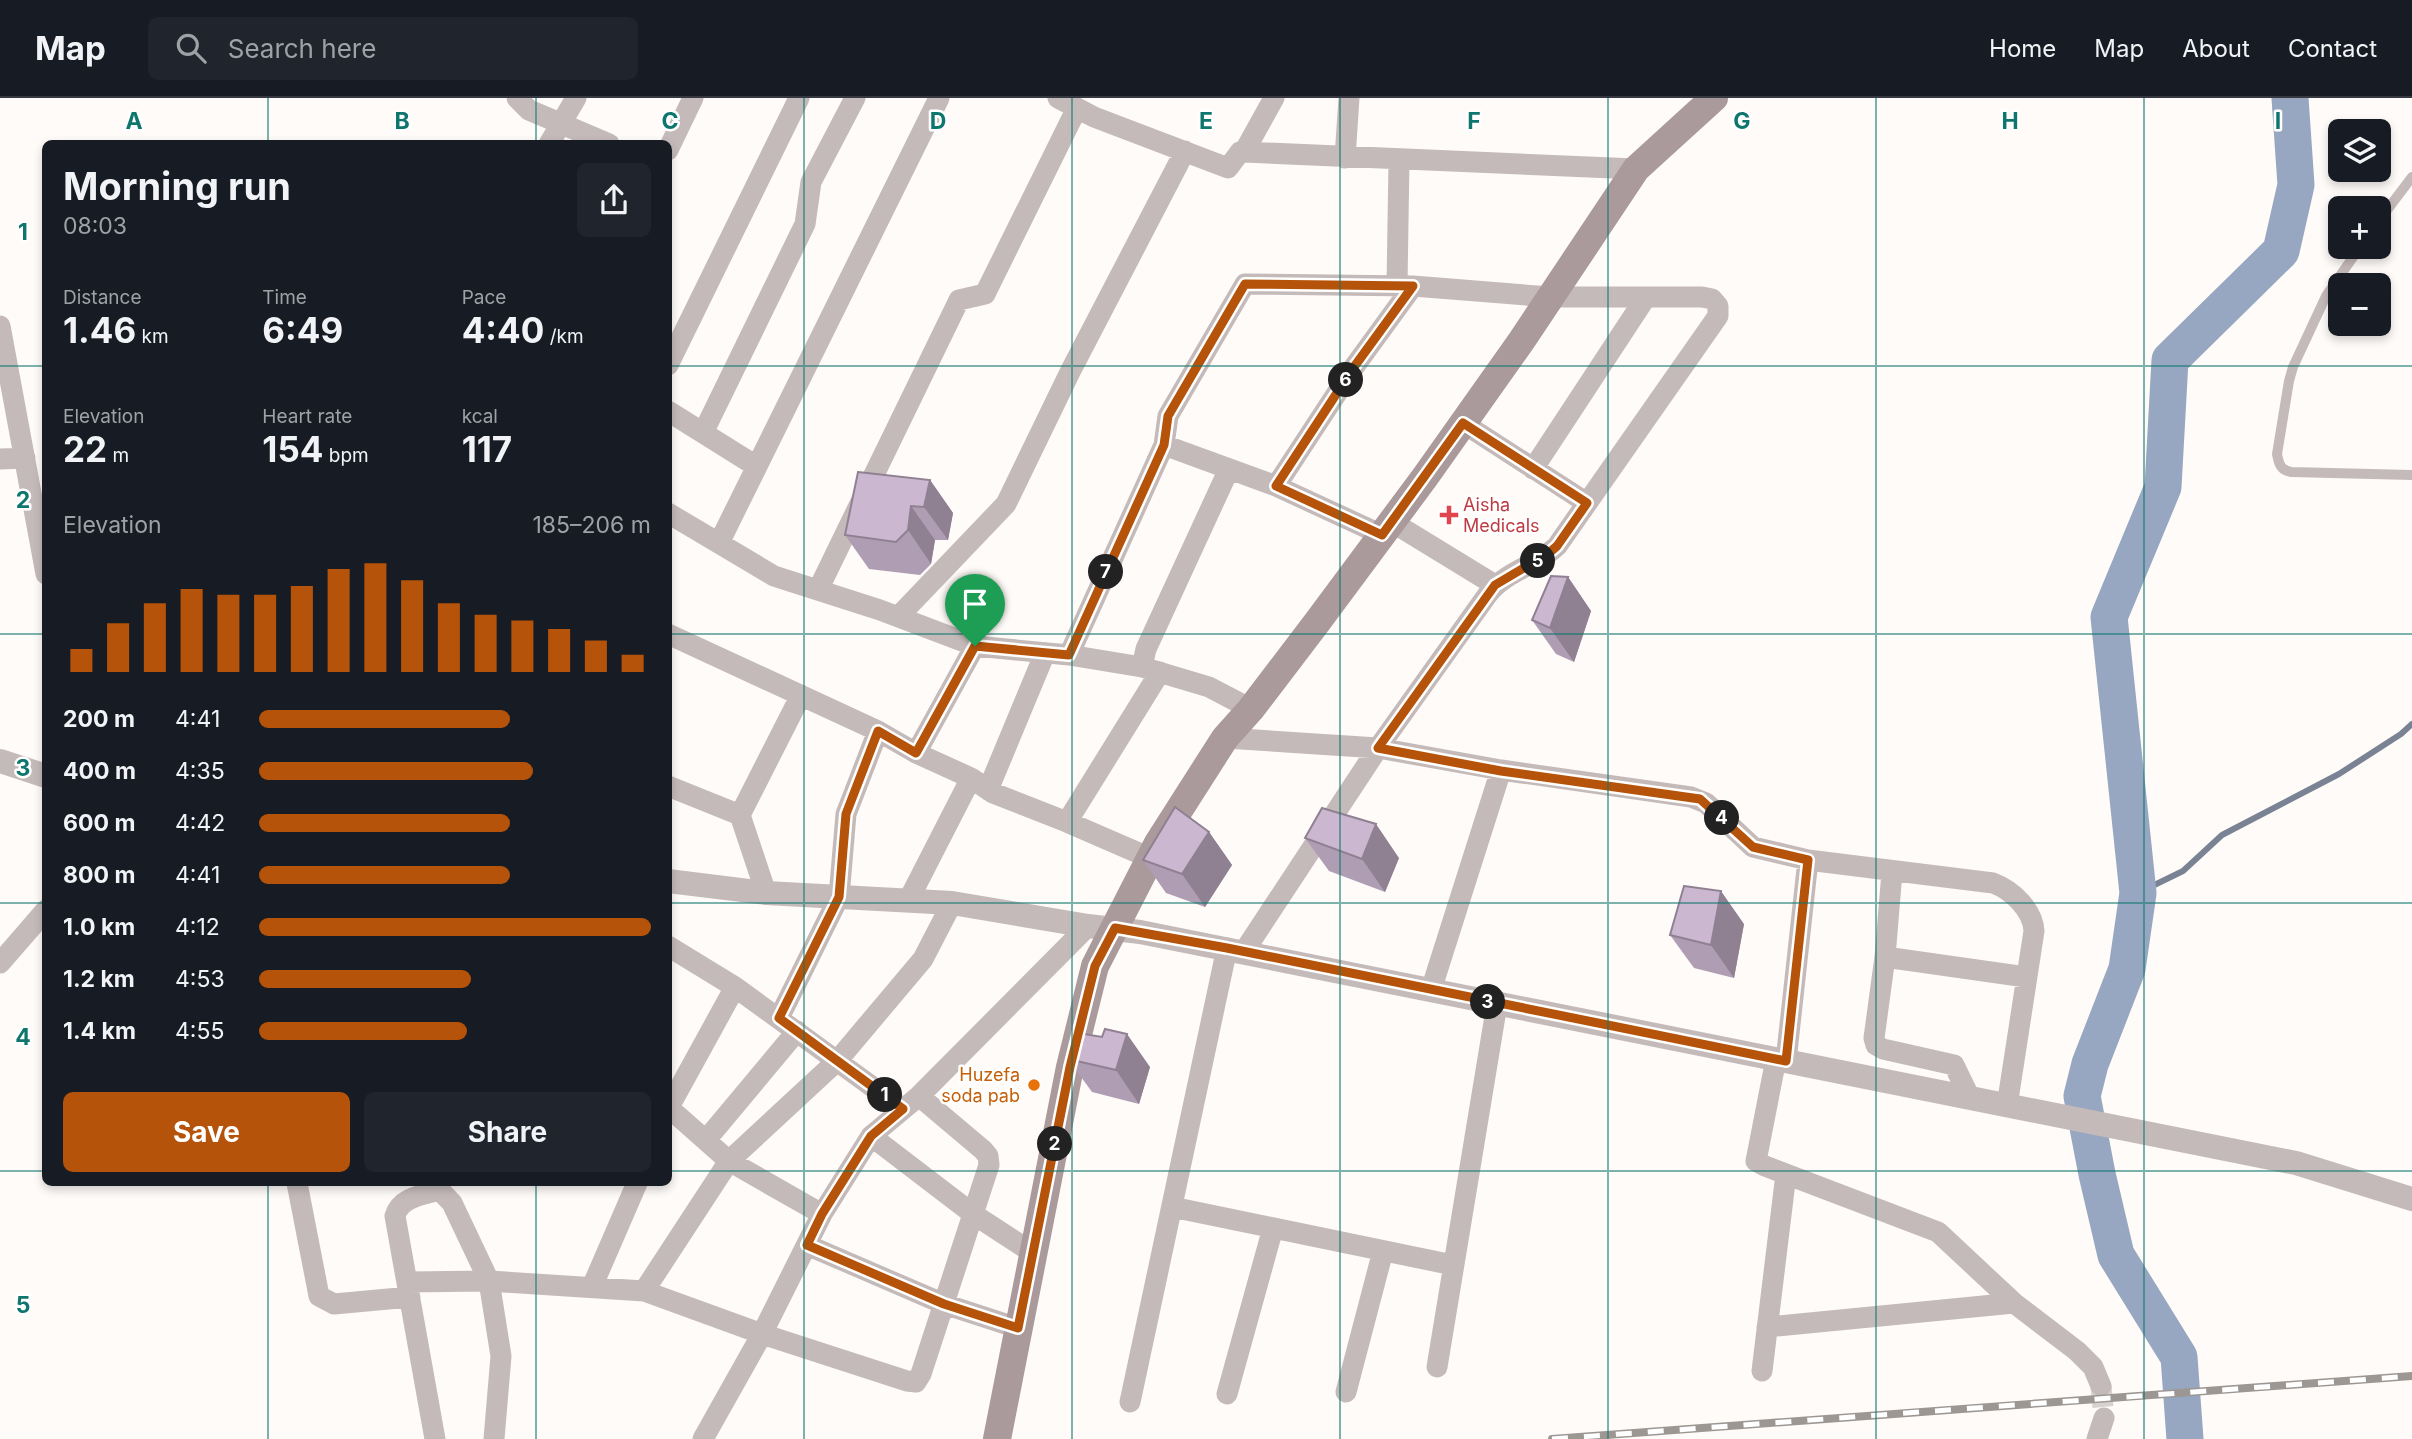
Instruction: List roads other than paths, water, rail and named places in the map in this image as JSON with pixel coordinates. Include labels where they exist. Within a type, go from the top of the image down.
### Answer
[{"type":"main road","points":[[997,1439],[1070,1067],[1095,966],[1101,927],[1150,858],[1224,738],[1251,709],[1387,529],[1463,423],[1636,169],[1714,98]]},
{"type":"street","points":[[517,98],[529,110],[599,140]]},
{"type":"street","points":[[552,140],[576,98]]},
{"type":"street","points":[[672,142],[693,98]]},
{"type":"street","points":[[672,357],[799,98]]},
{"type":"street","points":[[703,433],[802,229],[811,182],[855,98]]},
{"type":"street","points":[[719,543],[939,98]]},
{"type":"street","points":[[1058,98],[1094,117],[1228,168],[1240,152],[1244,152],[1636,169]]},
{"type":"street","points":[[1244,152],[1274,98]]},
{"type":"street","points":[[1345,158],[1349,98]]},
{"type":"street","points":[[818,590],[960,300],[985,294],[1077,108]]},
{"type":"street","points":[[898,617],[1006,504],[1070,372],[1185,151]]},
{"type":"street","points":[[1276,486],[1405,286],[1399,160]]},
{"type":"street","points":[[1069,655],[1164,445],[1168,416],[1245,284],[1405,286],[1550,297],[1712,299],[1718,306],[1718,316],[1557,546],[1495,585],[1235,950],[1172,1207],[1130,1402]]},
{"type":"street","points":[[1533,469],[1646,297]]},
{"type":"street","points":[[0,326],[42,552]]},
{"type":"street","points":[[672,414],[756,466]]},
{"type":"street","points":[[1463,423],[1587,503]]},
{"type":"street","points":[[1164,445],[1387,529],[1495,585]]},
{"type":"street","points":[[0,459],[25,458]]},
{"type":"street","points":[[1067,822],[1151,670],[1146,649],[1229,469]]},
{"type":"street","points":[[672,515],[774,576],[975,646],[1069,655],[1151,670],[1209,687],[1251,709]]},
{"type":"street","points":[[672,636],[878,731],[980,784],[1150,858]]},
{"type":"street","points":[[916,753],[975,646]]},
{"type":"street","points":[[908,901],[980,784],[1045,653]]},
{"type":"street","points":[[766,893],[740,815],[802,695]]},
{"type":"street","points":[[779,1018],[839,897],[846,814],[878,731]]},
{"type":"street","points":[[1224,738],[1378,748],[1501,771],[1700,799],[1753,847],[1808,860],[2003,886],[2030,914],[2033,921],[2007,1106]]},
{"type":"street","points":[[0,761],[42,775]]},
{"type":"street","points":[[1431,990],[1501,771]]},
{"type":"street","points":[[672,788],[740,815]]},
{"type":"street","points":[[1808,860],[1781,1060],[1756,1161],[1938,1232],[2014,1303],[2077,1351],[2093,1367],[2101,1386]]},
{"type":"street","points":[[1892,873],[1885,957],[1874,1038],[1876,1045],[1883,1049],[1954,1065],[1970,1098]]},
{"type":"street","points":[[672,881],[766,893],[952,903],[1235,950],[2296,1163],[2412,1199]]},
{"type":"street","points":[[644,1291],[729,1161],[838,1060],[923,959],[952,903]]},
{"type":"street","points":[[0,963],[42,916]]},
{"type":"street","points":[[702,1439],[762,1334],[822,1214],[871,1136],[911,1103],[1101,927]]},
{"type":"street","points":[[298,1186],[318,1296],[334,1304],[409,1289],[489,1281],[644,1291],[762,1334],[915,1382],[921,1374],[989,1165],[988,1156],[984,1150],[838,1060],[735,987],[672,948]]},
{"type":"street","points":[[1885,957],[2026,976]]},
{"type":"street","points":[[672,1102],[735,987]]},
{"type":"street","points":[[1437,1367],[1497,1003]]},
{"type":"street","points":[[706,1140],[797,1031]]},
{"type":"street","points":[[672,1111],[729,1161],[822,1214]]},
{"type":"street","points":[[871,1136],[973,1214],[1033,1254]]},
{"type":"street","points":[[1762,1371],[1786,1174]]},
{"type":"street","points":[[435,1439],[396,1216],[397,1206],[436,1186],[452,1203],[489,1281],[501,1356],[494,1439]]},
{"type":"street","points":[[592,1287],[636,1186]]},
{"type":"street","points":[[1172,1207],[1454,1265]]},
{"type":"street","points":[[1227,1394],[1273,1228]]},
{"type":"street","points":[[807,1245],[944,1304],[1018,1328]]},
{"type":"street","points":[[1346,1392],[1383,1251]]},
{"type":"street","points":[[1768,1327],[2014,1303]]},
{"type":"street","points":[[2097,1439],[2104,1418]]},
{"type":"lane","points":[[2391,205],[2412,177]]},
{"type":"lane","points":[[2352,259],[2326,296],[2293,367],[2277,454],[2278,463],[2284,470],[2291,472],[2412,475]]},
{"type":"waterway","points":[[2185,1439],[2179,1357],[2116,1255],[2082,1096],[2090,1064],[2127,969],[2138,893],[2109,617],[2163,487],[2170,360],[2281,251],[2296,185],[2290,98]]},
{"type":"waterway","points":[[2138,893],[2183,871],[2222,835],[2339,774],[2412,724]]},
{"type":"tunnel","points":[[2101,1386],[2104,1418]]},
{"type":"railway","points":[[1552,1439],[2412,1376]]},
{"type":"place","name":"Aisha Medicals","points":[[1449,515]]},
{"type":"place","name":"Huzefa soda pab","points":[[1034,1085]]}]
